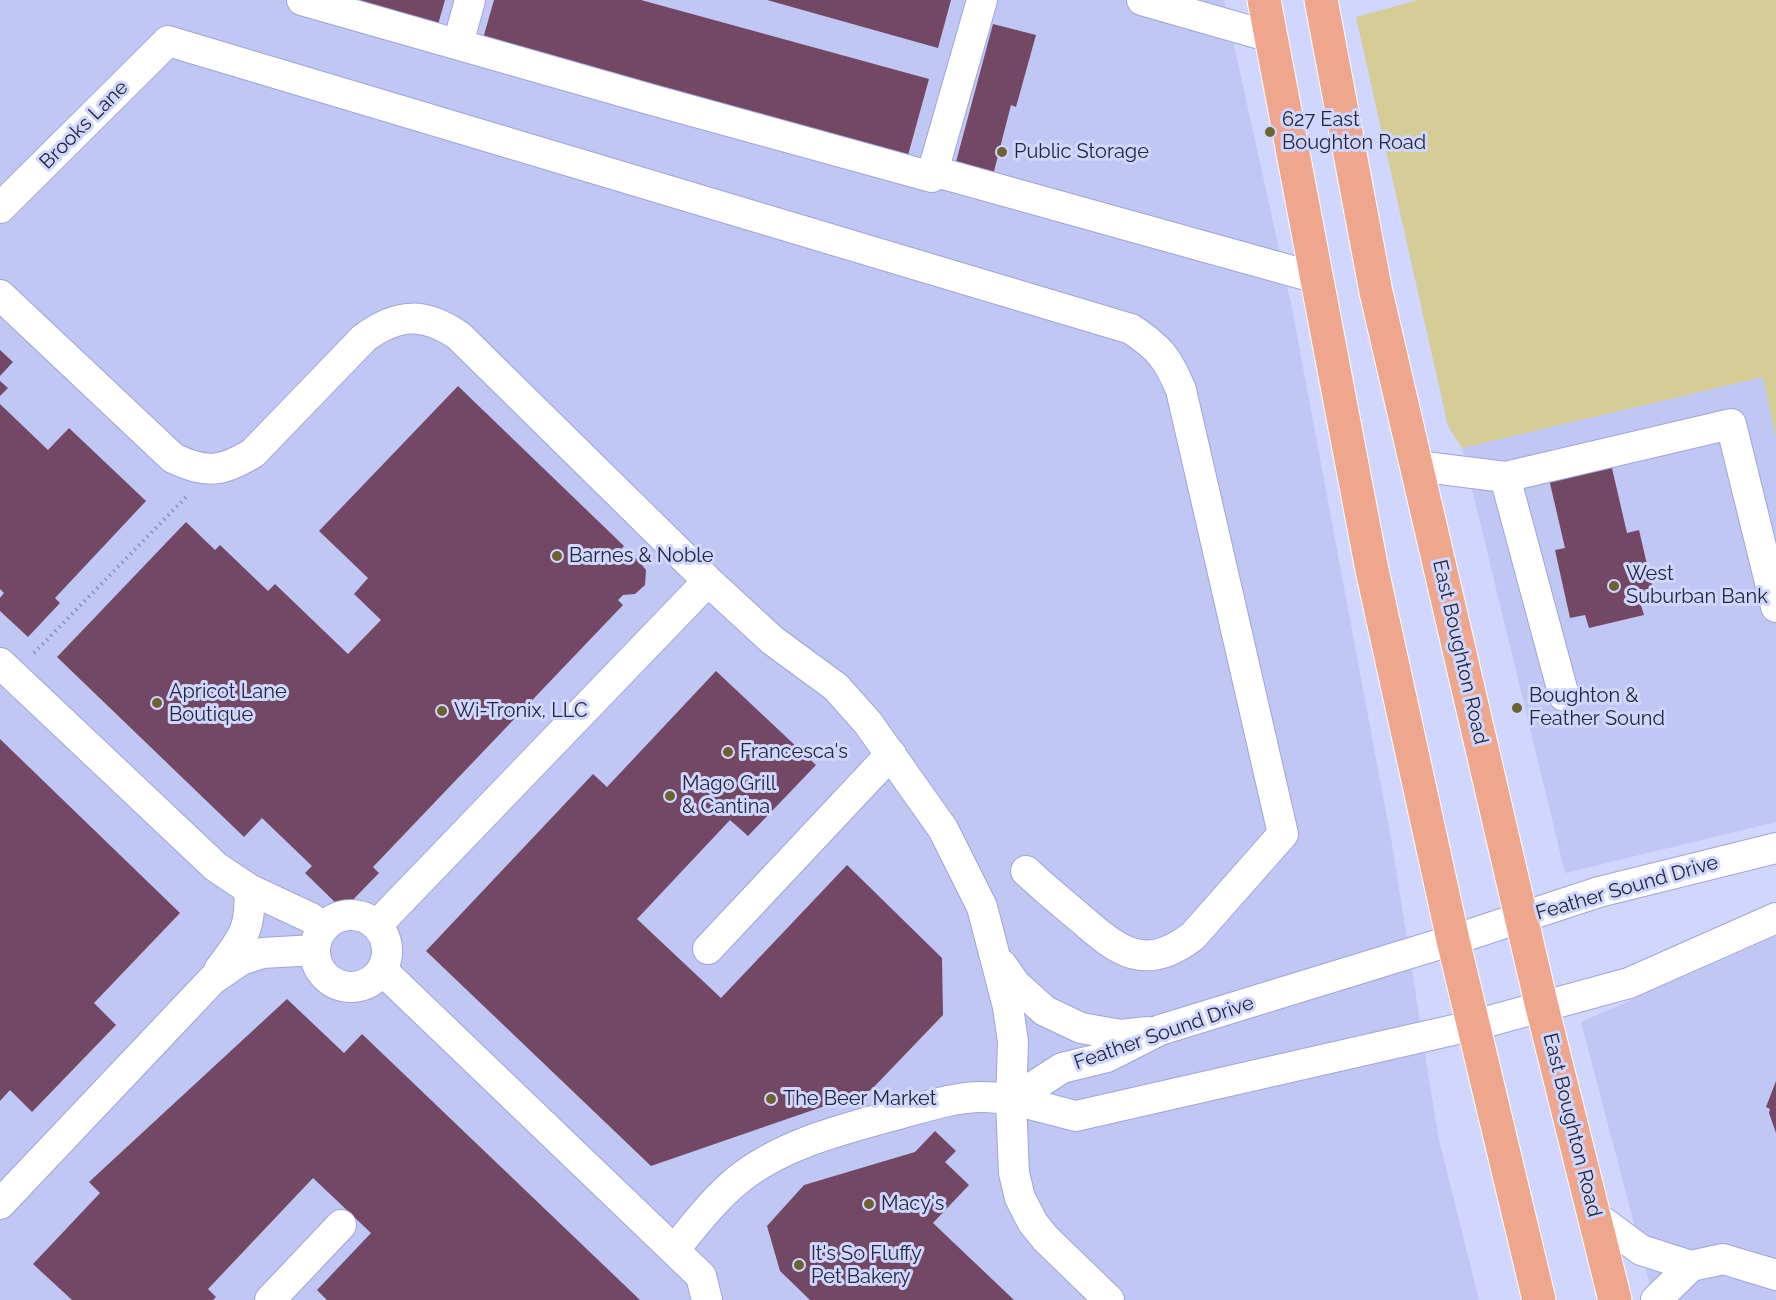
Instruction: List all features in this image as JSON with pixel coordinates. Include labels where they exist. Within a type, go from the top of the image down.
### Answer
[{"type":"main road","points":[[1264,0],[1372,570],[1453,940],[1539,1300]]},
{"type":"main road","name":"East Boughton Road","points":[[1321,0],[1376,292],[1542,1007],[1615,1300]]},
{"type":"street","points":[[302,0],[932,177],[982,0]]},
{"type":"street","points":[[458,44],[470,0]]},
{"type":"street","points":[[1142,0],[1271,37]]},
{"type":"street","name":"Brooks Lane","points":[[0,208],[168,41],[1131,329],[1154,344],[1171,365],[1181,390],[1283,834],[1193,936],[1177,948],[1159,955],[1138,955],[1119,949],[1103,938],[1026,871]]},
{"type":"street","points":[[933,171],[1317,278]]},
{"type":"street","points":[[0,295],[173,458],[192,467],[214,469],[234,464],[252,453],[364,338],[381,326],[401,319],[422,318],[442,324],[459,336],[708,581],[772,640],[836,687],[868,723],[943,829],[982,907],[1008,1007],[1013,1042],[1011,1101],[1014,1173],[1020,1197],[1033,1223],[1045,1238],[1108,1300]]},
{"type":"street","points":[[1417,466],[1506,477],[1731,424],[1776,607]]},
{"type":"street","points":[[1506,477],[1564,696]]},
{"type":"street","points":[[377,925],[708,581]]},
{"type":"street","points":[[6,669],[216,867],[249,889],[311,918],[319,939],[317,962],[322,972],[331,980],[353,987],[375,979],[382,970],[387,947],[384,935],[377,925],[367,918],[343,915],[332,920],[319,939],[242,960],[213,979]]},
{"type":"street","points":[[708,949],[891,754]]},
{"type":"street","name":"Feather Sound Drive","points":[[1011,1101],[1062,1068],[1107,1057],[1160,1030],[1453,940],[1599,892],[1776,848]]},
{"type":"street","points":[[0,1204],[213,979],[240,941],[248,925],[251,911],[249,889]]},
{"type":"street","points":[[674,1250],[707,1211],[739,1179],[774,1156],[816,1139],[944,1102],[982,1097],[1011,1101],[1076,1116],[1475,1025],[1629,983],[1776,918]]},
{"type":"street","points":[[994,953],[1016,986],[1045,1011],[1072,1024],[1081,1028],[1120,1035],[1160,1030]]},
{"type":"street","points":[[382,970],[701,1276],[707,1300]]},
{"type":"street","points":[[1595,1216],[1641,1250],[1691,1266],[1723,1259],[1776,1275]]},
{"type":"street","points":[[270,1300],[341,1225]]},
{"type":"street","points":[[1656,1300],[1691,1266]]},
{"type":"path","points":[[6,669],[214,469]]},
{"type":"shaded area","points":[[0,0],[1224,0],[1291,303],[1392,844],[1438,1135],[1479,1300],[0,1300]]},
{"type":"shaded area","points":[[1418,0],[1776,0],[1776,437],[1763,377],[1462,448],[1448,426],[1356,17]]},
{"type":"shaded area","points":[[1764,377],[1776,437],[1776,822],[1565,873],[1462,448]]},
{"type":"shaded area","points":[[1776,936],[1776,1300],[1654,1300],[1581,1022]]},
{"type":"building","points":[[337,0],[445,0],[437,28]]},
{"type":"building","points":[[494,0],[641,0],[929,79],[907,159],[482,42]]},
{"type":"building","points":[[767,0],[951,0],[938,48]]},
{"type":"building","points":[[993,24],[1036,35],[1016,107],[1011,105],[991,183],[953,173]]},
{"type":"building","points":[[0,350],[13,362],[0,376]]},
{"type":"building","points":[[0,381],[8,388],[0,396]]},
{"type":"building","points":[[458,386],[624,546],[617,554],[624,561],[636,558],[646,570],[645,585],[635,594],[623,595],[618,600],[623,605],[373,867],[379,873],[343,910],[305,873],[312,866],[262,818],[244,837],[57,657],[186,522],[215,550],[220,545],[268,591],[275,584],[348,654],[381,620],[354,594],[368,578],[319,531]]},
{"type":"building","points":[[0,404],[48,450],[69,428],[146,501],[55,598],[60,603],[28,637],[0,611],[0,598],[4,593],[0,589]]},
{"type":"building","points":[[1611,464],[1627,533],[1639,530],[1655,599],[1640,602],[1644,615],[1589,628],[1585,615],[1570,618],[1555,550],[1565,548],[1549,479]]},
{"type":"building","points":[[716,671],[816,765],[748,836],[730,820],[637,919],[721,998],[847,865],[942,958],[943,1015],[871,1090],[651,1166],[426,951],[593,774],[607,787]]},
{"type":"building","points":[[0,739],[180,913],[94,1003],[116,1025],[32,1112],[10,1090],[0,1101]]},
{"type":"building","points":[[287,999],[344,1053],[362,1034],[640,1300],[327,1300],[317,1290],[371,1233],[313,1178],[208,1289],[216,1297],[213,1300],[72,1300],[33,1264],[100,1193],[89,1182]]},
{"type":"building","points":[[1776,1081],[1776,1133],[1769,1113],[1770,1109],[1766,1107]]},
{"type":"building","name":"Macy's","points":[[935,1131],[956,1151],[945,1162],[969,1185],[933,1223],[1014,1300],[810,1300],[780,1271],[767,1226],[804,1185],[915,1152]]},
{"type":"place","name":"627 East Boughton Road","points":[[1270,132]]},
{"type":"place","name":"Public Storage","points":[[1002,152]]},
{"type":"place","name":"Barnes & Noble","points":[[557,556]]},
{"type":"place","name":"West Suburban Bank","points":[[1614,586]]},
{"type":"place","name":"Apricot Lane Boutique","points":[[157,703]]},
{"type":"place","name":"Boughton & Feather Sound","points":[[1517,708]]},
{"type":"place","name":"Wi-Tronix, LLC","points":[[442,711]]},
{"type":"place","name":"Francesca's","points":[[728,752]]},
{"type":"place","name":"Mago Grill & Cantina","points":[[670,796]]},
{"type":"place","name":"The Beer Market","points":[[771,1099]]},
{"type":"place","name":"Macy's","points":[[869,1204]]},
{"type":"place","name":"It's So Fluffy Pet Bakery","points":[[799,1265]]}]
